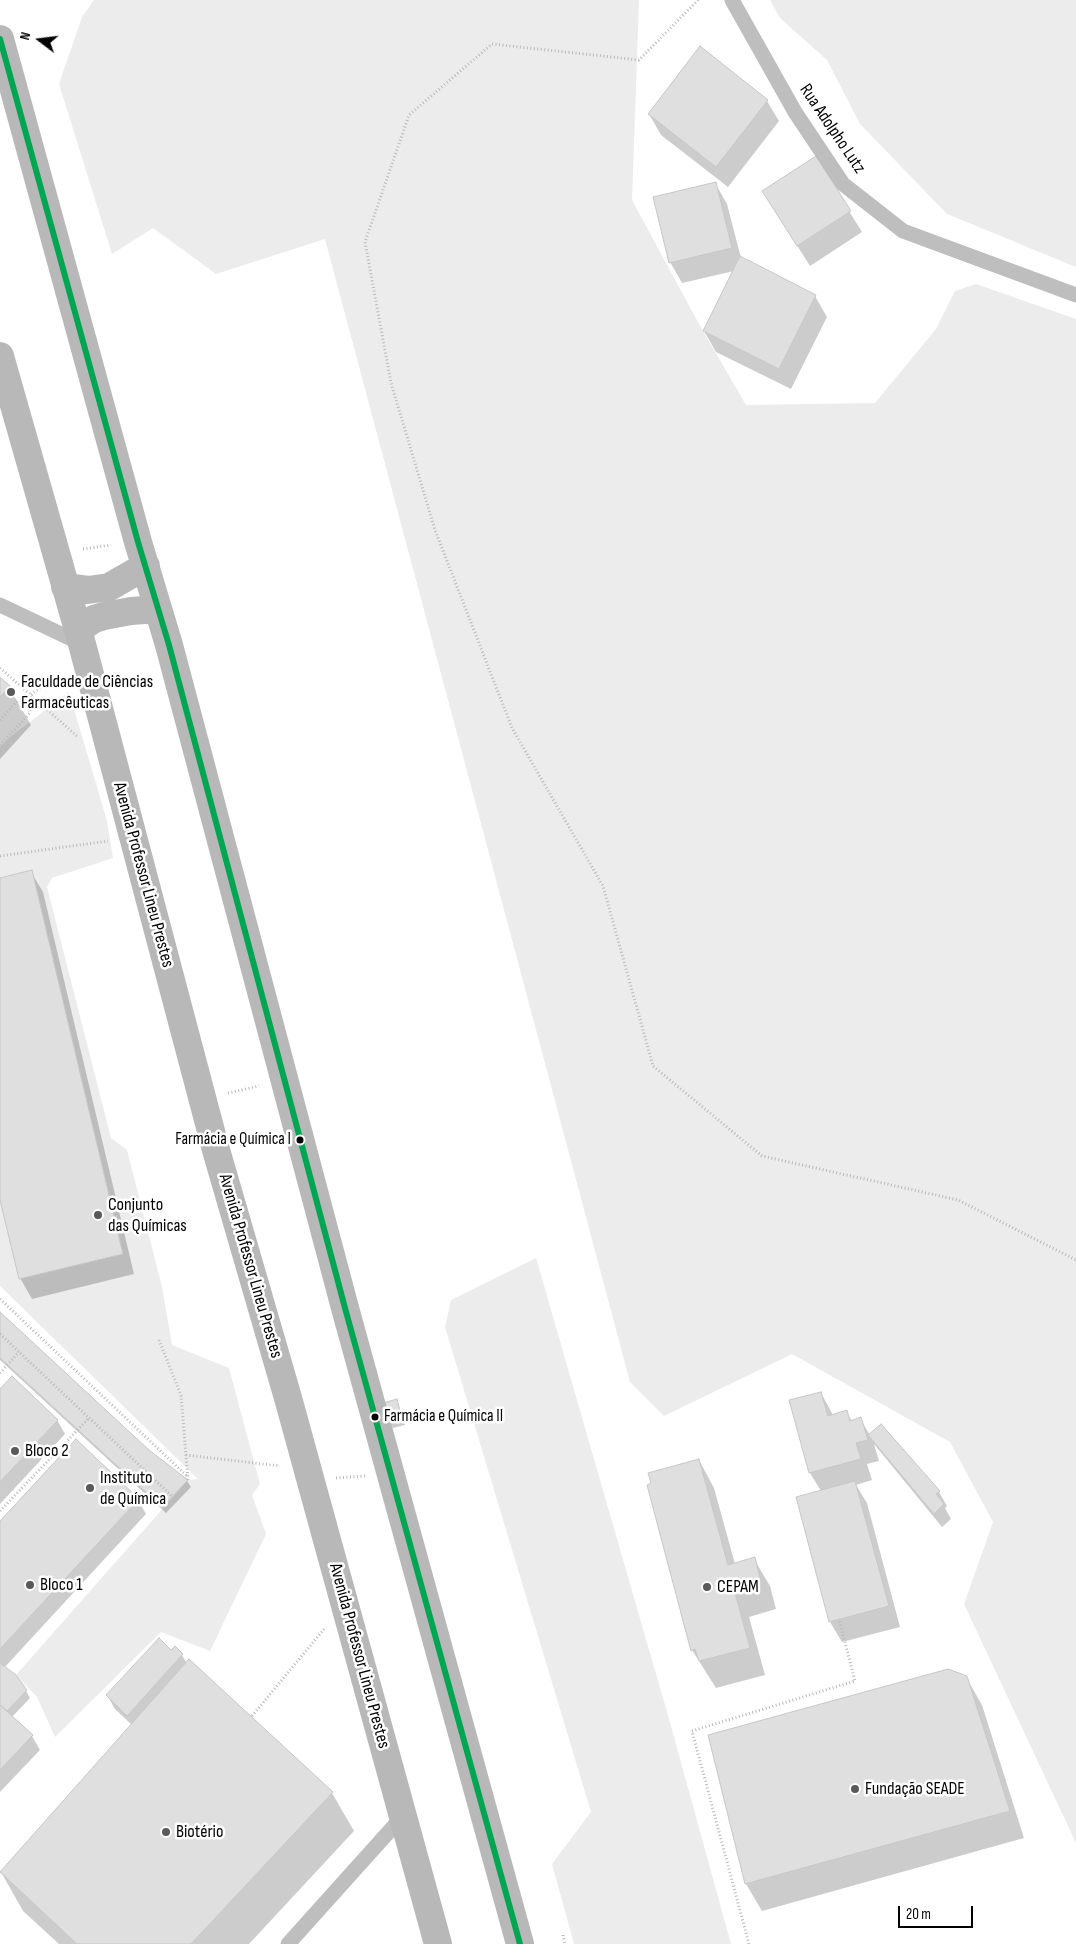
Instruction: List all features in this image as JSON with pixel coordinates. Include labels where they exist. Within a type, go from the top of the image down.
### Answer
[{"type":"main road","points":[[0,39],[142,554],[169,645],[284,1080],[520,1944]]},
{"type":"main road","name":"Avenida Professor Lineu Prestes","points":[[0,356],[82,643],[203,1099],[438,1944]]},
{"type":"main road","points":[[65,587],[88,590],[110,587],[142,554]]},
{"type":"main road","points":[[82,643],[104,616],[158,609]]},
{"type":"lane","name":"Rua Adolpho Lutz","points":[[732,0],[795,112],[843,184],[903,231],[1076,295]]},
{"type":"lane","points":[[0,605],[82,643]]},
{"type":"lane","points":[[288,1944],[403,1816]]},
{"type":"path","points":[[698,0],[639,60],[492,44],[409,115],[365,242],[391,383],[435,530],[512,728],[603,886],[653,1066],[762,1156],[958,1200],[1076,1260]]},
{"type":"path","points":[[55,553],[142,554]]},
{"type":"path","points":[[0,745],[30,713],[30,695],[82,643]]},
{"type":"path","points":[[0,668],[80,740]]},
{"type":"path","points":[[0,720],[17,701]]},
{"type":"path","points":[[0,856],[133,838]]},
{"type":"path","points":[[203,1099],[284,1080]]},
{"type":"path","points":[[0,1299],[188,1478],[181,1394],[160,1340]]},
{"type":"path","points":[[0,1334],[172,1496]]},
{"type":"path","points":[[0,1373],[19,1352]]},
{"type":"path","points":[[0,1511],[89,1418]]},
{"type":"path","points":[[186,1455],[308,1474],[391,1475]]},
{"type":"path","points":[[252,1716],[344,1604]]},
{"type":"path","points":[[749,1944],[692,1731],[855,1681],[840,1619]]},
{"type":"path","points":[[563,1935],[565,1944]]},
{"type":"shaded area","points":[[94,0],[639,0],[632,200],[699,324],[746,405],[875,403],[936,329],[955,291],[976,284],[1076,319],[1076,1843],[964,1604],[993,1522],[950,1442],[792,1354],[664,1416],[630,1382],[325,239],[216,274],[153,228],[112,254],[59,84],[82,17]]},
{"type":"shaded area","points":[[770,0],[1076,0],[1076,267],[947,214],[860,124],[827,60],[780,18]]},
{"type":"shaded area","points":[[69,692],[107,821],[113,858],[52,878],[47,887],[111,1138],[127,1150],[162,1287],[172,1345],[229,1368],[260,1484],[252,1495],[266,1534],[210,1651],[161,1632],[55,1737],[37,1697],[16,1675],[188,1480],[198,1479],[0,1286],[0,747],[10,737]]},
{"type":"shaded area","points":[[536,1258],[671,1726],[731,1944],[574,1944],[552,1864],[591,1812],[445,1327],[451,1300]]},
{"type":"building","points":[[700,46],[768,100],[716,167],[648,114]]},
{"type":"building","points":[[816,156],[851,211],[797,246],[762,191]]},
{"type":"building","points":[[716,182],[732,248],[669,263],[653,197]]},
{"type":"building","points":[[740,256],[816,295],[779,369],[703,331]]},
{"type":"building","points":[[0,677],[10,686],[0,697]]},
{"type":"building","points":[[32,870],[123,1254],[19,1279],[0,1200],[0,878]]},
{"type":"building","points":[[0,1312],[149,1450],[188,1480],[162,1507],[0,1358]]},
{"type":"building","name":"Bloco 2","points":[[12,1376],[58,1420],[0,1482],[0,1389]]},
{"type":"building","points":[[821,1392],[828,1416],[847,1410],[850,1421],[861,1417],[868,1440],[856,1443],[861,1459],[809,1473],[789,1400]]},
{"type":"building","points":[[397,1399],[402,1418],[388,1422],[383,1403]]},
{"type":"building","points":[[881,1424],[940,1491],[936,1494],[944,1504],[934,1514],[868,1435]]},
{"type":"building","name":"Bloco 1","points":[[76,1439],[139,1499],[0,1649],[0,1521]]},
{"type":"building","points":[[699,1459],[728,1565],[755,1557],[761,1582],[734,1589],[750,1648],[699,1661],[695,1649],[691,1651],[647,1485],[651,1483],[648,1473]]},
{"type":"building","points":[[855,1481],[889,1606],[829,1622],[796,1497]]},
{"type":"building","points":[[159,1638],[171,1650],[175,1646],[183,1654],[127,1716],[106,1695]]},
{"type":"building","name":"Biotério","points":[[189,1659],[333,1792],[191,1944],[77,1944],[0,1872]]},
{"type":"building","points":[[0,1663],[16,1675],[27,1690],[7,1711],[0,1705]]},
{"type":"building","points":[[948,1669],[967,1676],[1010,1811],[745,1884],[708,1735]]},
{"type":"building","points":[[0,1705],[33,1735],[0,1770]]},
{"type":"transit line","points":[[0,39],[138,542],[169,645],[345,1308],[520,1944]]},
{"type":"place","name":"Faculdade de Ciências Farmacêuticas","points":[[11,692]]},
{"type":"place","name":"Farmácia e Química I","points":[[300,1140]]},
{"type":"place","name":"Conjunto das Químicas","points":[[98,1215]]},
{"type":"place","name":"Farmácia e Química II","points":[[375,1417]]},
{"type":"place","name":"Bloco 2","points":[[15,1451]]},
{"type":"place","name":"Instituto de Química","points":[[90,1488]]},
{"type":"place","name":"Bloco 1","points":[[30,1585]]},
{"type":"place","name":"CEPAM","points":[[707,1587]]},
{"type":"place","name":"Fundação SEADE","points":[[855,1789]]},
{"type":"place","name":"Biotério","points":[[166,1832]]}]
